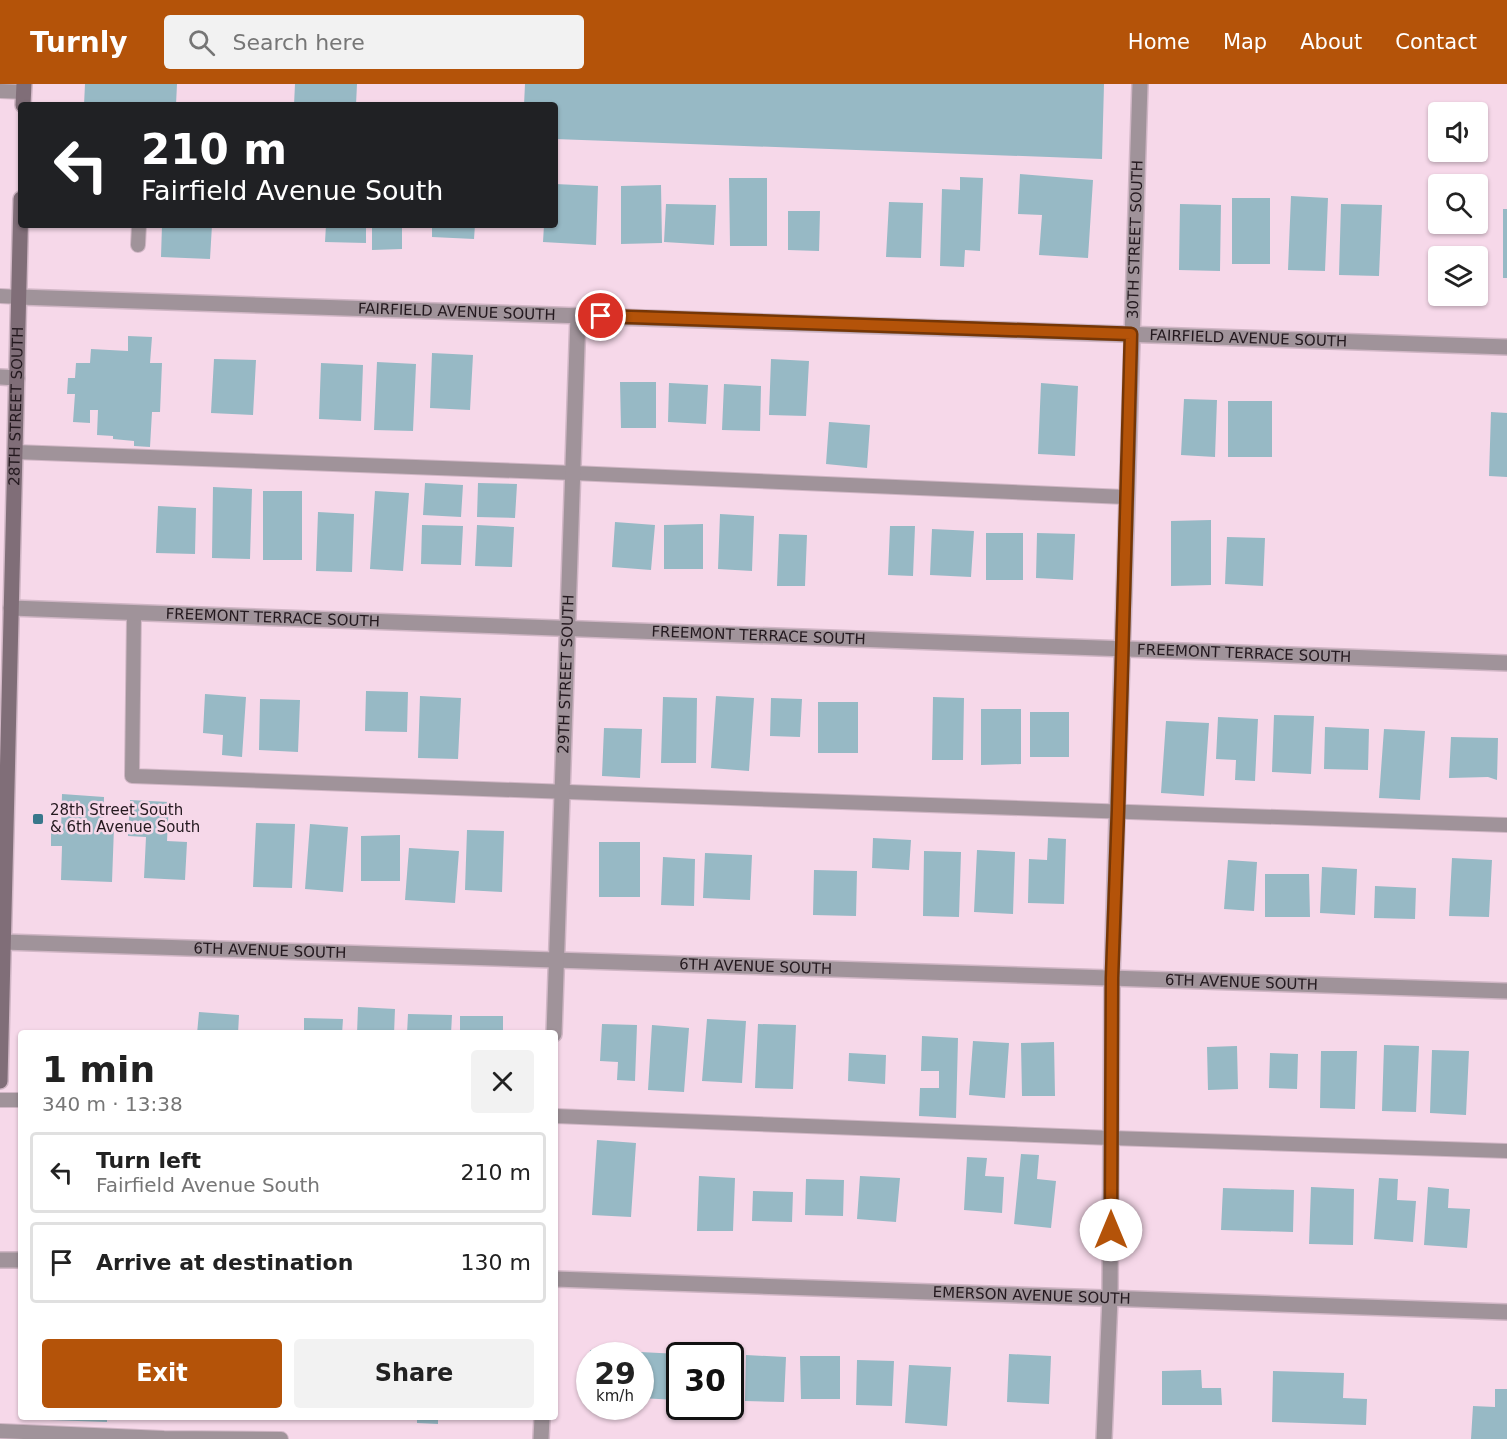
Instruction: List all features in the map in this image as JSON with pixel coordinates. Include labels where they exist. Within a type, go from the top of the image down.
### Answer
[{"type":"street","name":"30TH STREET SOUTH","points":[[1104,1439],[1110,1298],[1112,978],[1125,498],[1140,84]]},
{"type":"street","name":"28TH STREET SOUTH","points":[[0,1082],[3,799],[11,608],[20,228]]},
{"type":"street","name":"FAIRFIELD AVENUE SOUTH","points":[[19,297],[1507,347]]},
{"type":"street","name":"29TH STREET SOUTH","points":[[554,1030],[578,316]]},
{"type":"street","points":[[0,377],[16,378]]},
{"type":"street","name":"FREEMONT TERRACE SOUTH","points":[[11,608],[1507,663]]},
{"type":"street","name":"6TH AVENUE SOUTH","points":[[3,942],[1507,991]]},
{"type":"street","points":[[0,1260],[18,1260]]},
{"type":"street","name":"EMERSON AVENUE SOUTH","points":[[558,1279],[1507,1312]]},
{"type":"street","points":[[541,1439],[542,1420]]},
{"type":"lane","points":[[0,91],[24,94]]},
{"type":"lane","points":[[138,245],[139,228]]},
{"type":"lane","points":[[0,296],[19,297]]},
{"type":"lane","points":[[15,452],[573,473],[1125,498]]},
{"type":"lane","points":[[134,613],[132,776],[562,794],[1118,810],[1507,825]]},
{"type":"lane","points":[[0,1100],[18,1100]]},
{"type":"lane","points":[[558,1116],[1507,1151]]},
{"type":"lane","points":[[0,1431],[164,1438],[281,1439]]},
{"type":"building","points":[[85,84],[177,84],[176,102],[84,102]]},
{"type":"building","points":[[295,84],[357,84],[356,102],[294,102]]},
{"type":"building","points":[[525,84],[1104,84],[1102,159],[558,139],[558,102],[524,102]]},
{"type":"building","points":[[1020,174],[1093,180],[1088,258],[1039,255],[1042,215],[1018,214]]},
{"type":"building","points":[[960,177],[983,178],[980,251],[965,250],[964,267],[940,266],[942,189],[960,190]]},
{"type":"building","points":[[729,178],[767,178],[767,246],[730,246]]},
{"type":"building","points":[[558,184],[598,186],[596,245],[543,242],[544,228],[558,228]]},
{"type":"building","points":[[661,185],[662,243],[621,244],[621,186]]},
{"type":"building","points":[[1291,196],[1328,198],[1325,271],[1288,270]]},
{"type":"building","points":[[1232,198],[1270,198],[1270,264],[1232,264]]},
{"type":"building","points":[[889,202],[923,203],[921,258],[886,257]]},
{"type":"building","points":[[666,204],[716,205],[714,245],[664,242]]},
{"type":"building","points":[[1180,204],[1221,205],[1220,271],[1179,270]]},
{"type":"building","points":[[1341,204],[1382,205],[1379,276],[1339,275]]},
{"type":"building","points":[[1503,209],[1507,209],[1507,278],[1503,278]]},
{"type":"building","points":[[788,211],[820,211],[819,251],[788,250]]},
{"type":"building","points":[[162,228],[212,228],[210,259],[161,257]]},
{"type":"building","points":[[326,228],[366,228],[366,243],[325,242]]},
{"type":"building","points":[[372,228],[402,228],[402,249],[372,250]]},
{"type":"building","points":[[432,228],[475,228],[474,239],[432,237]]},
{"type":"building","points":[[128,336],[152,337],[150,363],[162,363],[160,412],[152,412],[150,447],[134,446],[134,441],[113,439],[113,436],[97,435],[98,410],[90,410],[90,423],[73,422],[75,394],[67,394],[68,378],[75,378],[76,363],[90,363],[91,349],[128,351]]},
{"type":"building","points":[[432,353],[473,355],[470,410],[430,408]]},
{"type":"building","points":[[214,359],[256,360],[253,415],[211,413]]},
{"type":"building","points":[[771,359],[809,361],[806,416],[769,415]]},
{"type":"building","points":[[377,362],[416,364],[413,431],[374,430]]},
{"type":"building","points":[[321,363],[363,365],[361,421],[319,419]]},
{"type":"building","points":[[620,382],[656,382],[656,428],[621,428]]},
{"type":"building","points":[[669,383],[708,385],[706,424],[668,422]]},
{"type":"building","points":[[1041,383],[1078,386],[1075,456],[1038,454]]},
{"type":"building","points":[[724,384],[761,386],[760,431],[722,430]]},
{"type":"building","points":[[1184,399],[1217,400],[1215,457],[1181,455]]},
{"type":"building","points":[[1228,401],[1272,401],[1272,457],[1228,457]]},
{"type":"building","points":[[1491,412],[1507,413],[1507,477],[1489,476]]},
{"type":"building","points":[[829,422],[870,425],[867,468],[826,464]]},
{"type":"building","points":[[425,483],[463,485],[461,517],[423,515]]},
{"type":"building","points":[[478,483],[517,484],[515,518],[477,517]]},
{"type":"building","points":[[213,487],[252,489],[250,559],[212,558]]},
{"type":"building","points":[[263,491],[302,491],[302,560],[263,560]]},
{"type":"building","points":[[375,491],[409,493],[403,571],[370,569]]},
{"type":"building","points":[[158,506],[196,508],[195,554],[156,553]]},
{"type":"building","points":[[318,512],[354,514],[352,572],[316,571]]},
{"type":"building","points":[[720,514],[754,516],[752,571],[718,569]]},
{"type":"building","points":[[1211,520],[1211,585],[1171,586],[1171,521]]},
{"type":"building","points":[[615,522],[655,525],[651,570],[612,567]]},
{"type":"building","points":[[703,524],[703,569],[664,569],[664,525]]},
{"type":"building","points":[[422,525],[463,526],[461,565],[421,564]]},
{"type":"building","points":[[477,525],[514,527],[512,567],[475,566]]},
{"type":"building","points":[[890,526],[915,526],[913,576],[888,575]]},
{"type":"building","points":[[932,529],[974,531],[971,577],[930,575]]},
{"type":"building","points":[[986,533],[1023,533],[1023,580],[986,580]]},
{"type":"building","points":[[1037,533],[1075,534],[1073,580],[1036,578]]},
{"type":"building","points":[[779,534],[807,535],[805,586],[777,586]]},
{"type":"building","points":[[1227,537],[1265,538],[1263,586],[1225,584]]},
{"type":"building","points":[[366,691],[408,692],[407,732],[365,731]]},
{"type":"building","points":[[205,694],[246,697],[242,757],[222,755],[223,735],[203,733]]},
{"type":"building","points":[[420,696],[461,698],[458,759],[418,758]]},
{"type":"building","points":[[716,696],[754,698],[749,771],[711,768]]},
{"type":"building","points":[[663,697],[697,698],[696,763],[661,763]]},
{"type":"building","points":[[933,697],[964,698],[963,760],[932,760]]},
{"type":"building","points":[[771,698],[802,699],[800,737],[770,736]]},
{"type":"building","points":[[260,699],[300,700],[298,752],[259,750]]},
{"type":"building","points":[[818,702],[858,702],[858,753],[818,753]]},
{"type":"building","points":[[981,709],[1021,709],[1021,764],[981,765]]},
{"type":"building","points":[[1030,712],[1069,712],[1069,757],[1030,757]]},
{"type":"building","points":[[1274,715],[1314,716],[1311,774],[1272,772]]},
{"type":"building","points":[[1218,717],[1258,719],[1255,781],[1235,780],[1236,760],[1216,759]]},
{"type":"building","points":[[1166,721],[1209,723],[1204,796],[1161,793]]},
{"type":"building","points":[[1325,727],[1369,729],[1368,770],[1324,769]]},
{"type":"building","points":[[604,728],[642,729],[640,778],[602,776]]},
{"type":"building","points":[[1384,729],[1425,731],[1420,800],[1379,798]]},
{"type":"building","points":[[1451,737],[1498,738],[1497,780],[1488,777],[1449,778]]},
{"type":"building","points":[[62,794],[104,797],[103,827],[114,827],[112,882],[61,880],[62,846],[51,846],[51,831],[61,832]]},
{"type":"building","points":[[130,800],[169,802],[167,841],[187,842],[185,880],[144,878],[146,837],[128,836]]},
{"type":"building","points":[[256,823],[295,824],[292,888],[253,887]]},
{"type":"building","points":[[310,824],[348,827],[343,892],[305,889]]},
{"type":"building","points":[[467,830],[504,831],[502,892],[465,890]]},
{"type":"building","points":[[400,835],[400,881],[361,881],[361,836]]},
{"type":"building","points":[[873,838],[911,840],[909,870],[872,868]]},
{"type":"building","points":[[1048,838],[1066,839],[1064,904],[1028,903],[1029,859],[1047,860]]},
{"type":"building","points":[[599,842],[640,842],[640,897],[599,897]]},
{"type":"building","points":[[409,848],[459,851],[455,903],[405,900]]},
{"type":"building","points":[[977,850],[1015,852],[1013,914],[974,912]]},
{"type":"building","points":[[924,851],[961,852],[959,917],[923,916]]},
{"type":"building","points":[[705,853],[752,855],[750,900],[703,898]]},
{"type":"building","points":[[663,857],[695,859],[694,906],[661,905]]},
{"type":"building","points":[[1452,858],[1492,860],[1489,917],[1449,916]]},
{"type":"building","points":[[1228,860],[1257,862],[1254,911],[1224,909]]},
{"type":"building","points":[[1322,867],[1357,869],[1355,915],[1320,913]]},
{"type":"building","points":[[814,870],[857,871],[856,916],[813,915]]},
{"type":"building","points":[[1265,874],[1309,874],[1310,917],[1265,917]]},
{"type":"building","points":[[1375,886],[1416,888],[1415,919],[1374,918]]},
{"type":"building","points":[[358,1007],[395,1009],[394,1030],[357,1030]]},
{"type":"building","points":[[199,1012],[239,1015],[238,1030],[197,1030]]},
{"type":"building","points":[[408,1014],[452,1015],[451,1030],[407,1030]]},
{"type":"building","points":[[460,1016],[503,1016],[503,1030],[460,1030]]},
{"type":"building","points":[[304,1018],[343,1019],[342,1030],[304,1030]]},
{"type":"building","points":[[707,1019],[746,1021],[742,1083],[702,1081]]},
{"type":"building","points":[[602,1024],[637,1025],[635,1081],[617,1080],[618,1062],[600,1061]]},
{"type":"building","points":[[758,1024],[796,1025],[793,1089],[755,1088]]},
{"type":"building","points":[[652,1025],[689,1028],[684,1092],[648,1090]]},
{"type":"building","points":[[922,1036],[958,1038],[956,1118],[919,1116],[920,1088],[939,1088],[939,1071],[921,1071]]},
{"type":"building","points":[[973,1041],[1009,1043],[1005,1098],[969,1095]]},
{"type":"building","points":[[1054,1042],[1055,1096],[1022,1096],[1021,1043]]},
{"type":"building","points":[[1384,1045],[1419,1046],[1416,1112],[1382,1111]]},
{"type":"building","points":[[1237,1046],[1238,1089],[1208,1090],[1207,1047]]},
{"type":"building","points":[[1432,1050],[1469,1051],[1466,1115],[1430,1113]]},
{"type":"building","points":[[1321,1051],[1357,1051],[1355,1109],[1320,1108]]},
{"type":"building","points":[[849,1053],[886,1055],[885,1084],[848,1081]]},
{"type":"building","points":[[1270,1053],[1298,1054],[1297,1089],[1269,1088]]},
{"type":"building","points":[[597,1140],[636,1143],[631,1217],[592,1215]]},
{"type":"building","points":[[1021,1154],[1039,1155],[1037,1179],[1056,1181],[1051,1228],[1014,1224]]},
{"type":"building","points":[[967,1157],[987,1158],[985,1176],[1004,1177],[1002,1213],[964,1210]]},
{"type":"building","points":[[699,1176],[735,1178],[733,1231],[697,1231]]},
{"type":"building","points":[[860,1176],[900,1178],[896,1222],[857,1219]]},
{"type":"building","points":[[1379,1178],[1398,1179],[1397,1200],[1416,1201],[1413,1242],[1374,1239]]},
{"type":"building","points":[[806,1179],[844,1180],[843,1216],[805,1215]]},
{"type":"building","points":[[1311,1187],[1354,1189],[1353,1245],[1309,1244]]},
{"type":"building","points":[[1428,1187],[1449,1189],[1448,1208],[1470,1209],[1467,1248],[1424,1245]]},
{"type":"building","points":[[1223,1188],[1294,1190],[1293,1232],[1221,1230]]},
{"type":"building","points":[[753,1191],[793,1192],[792,1222],[752,1221]]},
{"type":"building","points":[[654,1353],[666,1353],[666,1399],[654,1399]]},
{"type":"building","points":[[1009,1354],[1051,1356],[1049,1404],[1007,1402]]},
{"type":"building","points":[[746,1355],[786,1357],[784,1402],[745,1401]]},
{"type":"building","points":[[800,1356],[840,1356],[840,1399],[801,1399]]},
{"type":"building","points":[[857,1360],[894,1361],[892,1406],[856,1405]]},
{"type":"building","points":[[909,1365],[951,1367],[947,1426],[905,1423]]},
{"type":"building","points":[[1201,1370],[1202,1388],[1221,1388],[1222,1405],[1162,1405],[1162,1371]]},
{"type":"building","points":[[1273,1371],[1344,1373],[1343,1398],[1367,1399],[1366,1425],[1272,1422]]},
{"type":"building","points":[[1495,1389],[1507,1389],[1507,1439],[1471,1439],[1473,1406],[1495,1407]]},
{"type":"building","points":[[49,1420],[107,1420],[107,1422]]},
{"type":"building","points":[[417,1420],[438,1420],[438,1424],[417,1423]]},
{"type":"place","name":"28th Street South & 6th Avenue South","points":[[38,819]]},
{"type":"route","points":[[601,316],[1131,334],[1112,978],[1111,1230]]}]
